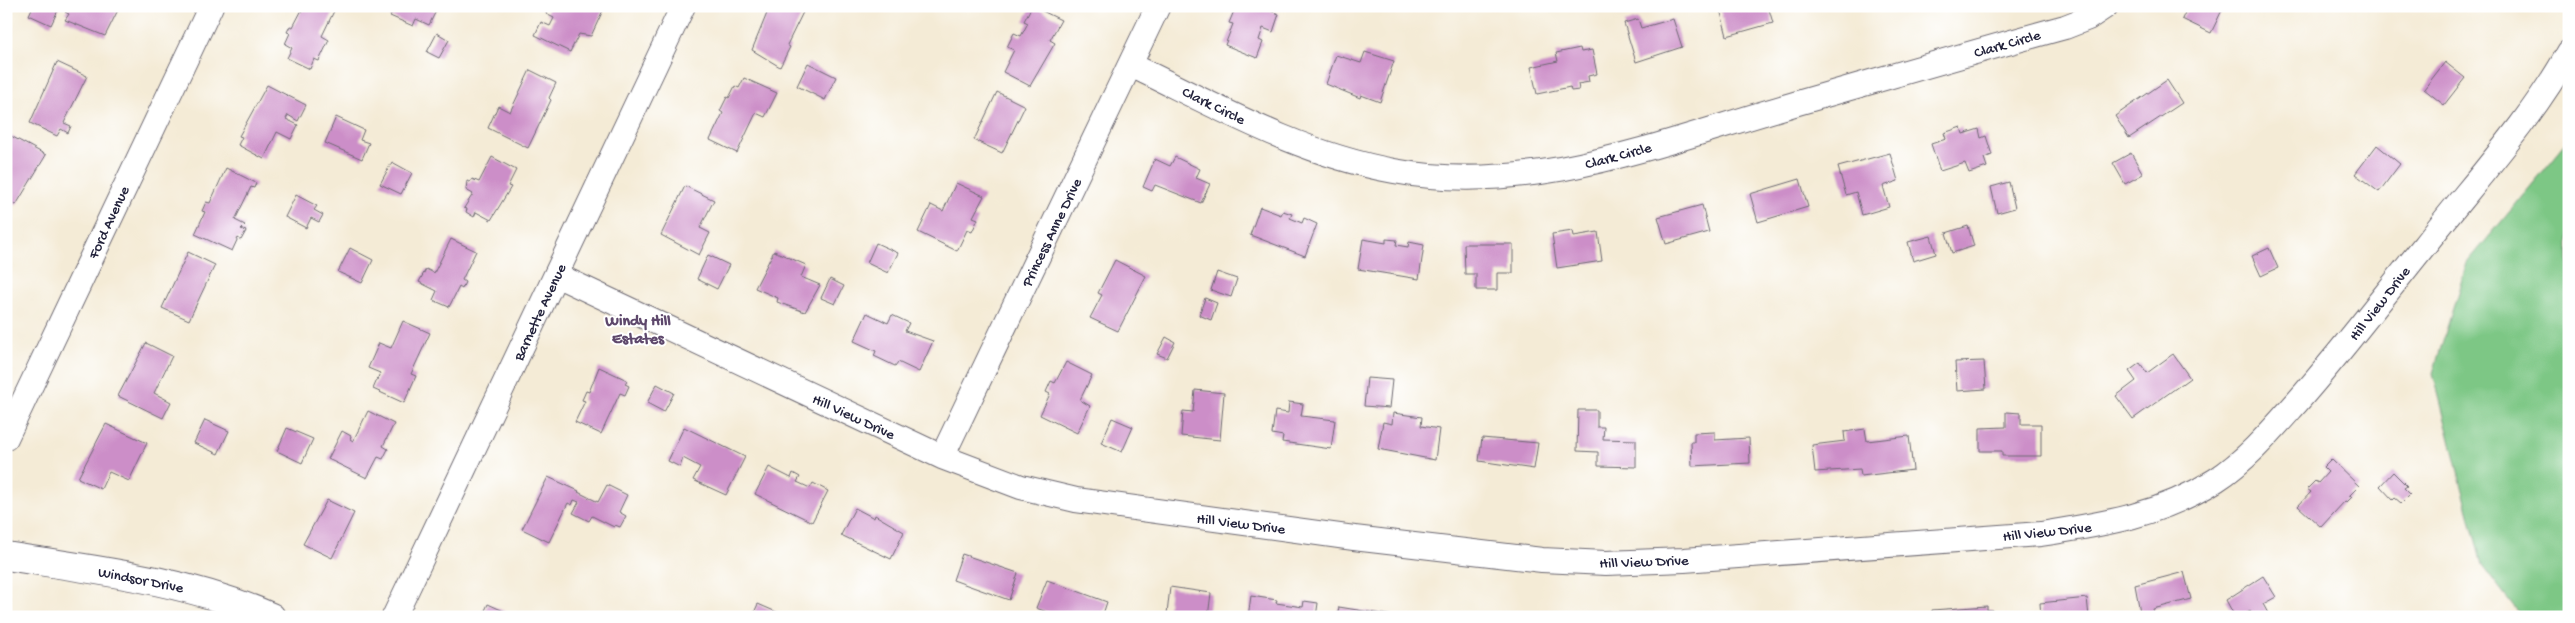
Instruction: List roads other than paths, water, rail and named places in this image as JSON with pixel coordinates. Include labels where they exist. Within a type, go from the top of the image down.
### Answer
[{"type":"street","name":"Ford Avenue","points":[[6,438],[211,6]]},
{"type":"street","name":"Barnette Avenue","points":[[394,617],[683,6]]},
{"type":"street","name":"Princess Anne Drive","points":[[942,457],[1158,6]]},
{"type":"street","name":"Clark Circle","points":[[1131,65],[1271,132],[1346,160],[1395,172],[1443,178],[1518,176],[1574,167],[1708,131],[1790,105],[2064,27],[2088,18],[2106,6]]},
{"type":"street","name":"Hill View Drive","points":[[556,275],[942,457],[1021,487],[1076,500],[1364,540],[1560,561],[1606,563],[1684,560],[2041,534],[2097,526],[2152,512],[2186,498],[2218,479],[2247,456],[2328,368],[2525,117],[2569,52]]},
{"type":"street","name":"Windsor Drive","points":[[6,556],[123,574],[206,592],[271,617]]},
{"type":"district","name":"Windy Hill Estates","points":[[638,328]]}]
